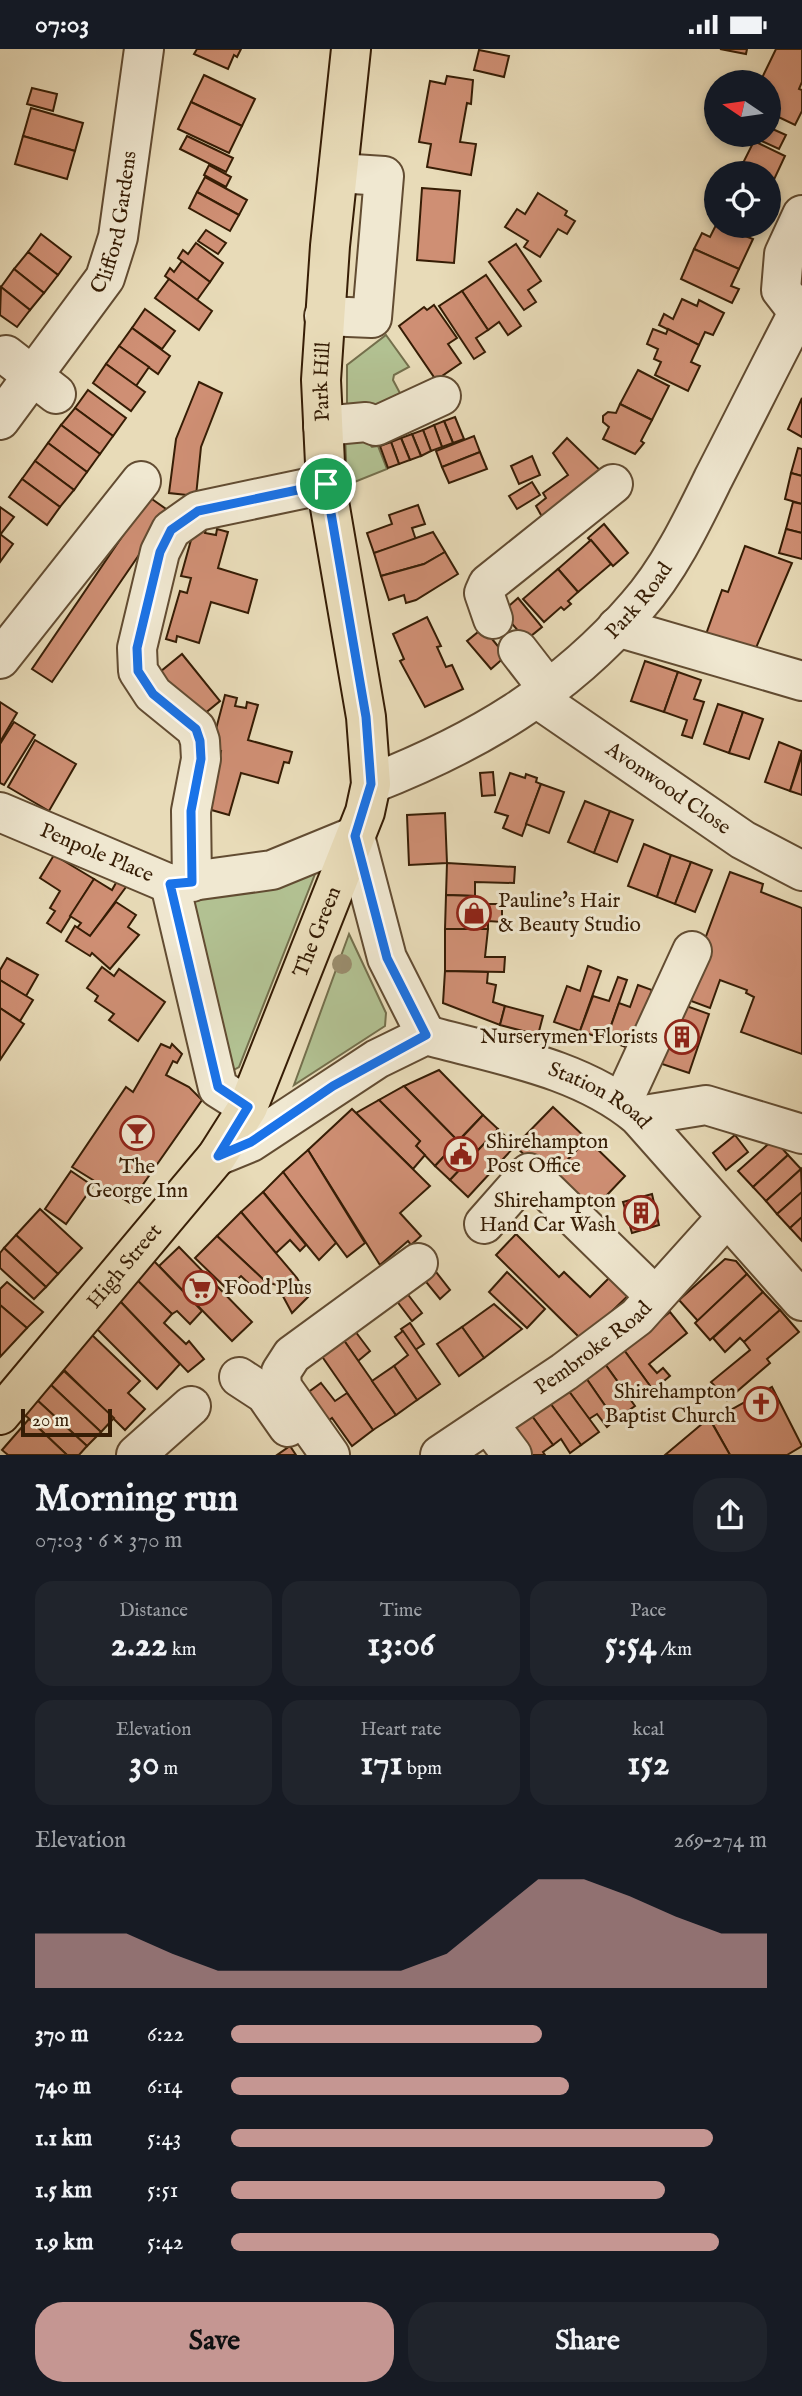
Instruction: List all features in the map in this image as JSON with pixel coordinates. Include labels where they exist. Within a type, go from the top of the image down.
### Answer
[{"type":"main road","name":"Park Hill","points":[[351,49],[324,316],[323,426],[326,484],[366,717],[371,784],[355,836]]},
{"type":"main road","name":"The Green","points":[[218,1156],[248,1107],[355,836]]},
{"type":"main road","name":"High Street","points":[[0,1415],[218,1156]]},
{"type":"street","name":"Clifford Gardens","points":[[0,420],[105,278],[118,237],[144,49]]},
{"type":"street","name":"Park Road","points":[[371,784],[453,749],[543,694],[638,605],[688,530],[800,308],[781,290],[784,254],[802,215]]},
{"type":"street","points":[[323,426],[366,422],[376,426],[441,396]]},
{"type":"street","points":[[0,659],[141,481]]},
{"type":"street","points":[[248,1107],[218,1087],[181,883],[201,759],[200,741],[196,729],[153,694],[138,671],[137,648],[160,552],[171,530],[198,511],[326,484]]},
{"type":"street","points":[[493,619],[484,593],[488,584],[613,484]]},
{"type":"street","points":[[617,627],[802,681]]},
{"type":"street","name":"Avonwood Close","points":[[519,650],[543,694],[743,840],[802,871]]},
{"type":"street","name":"Penpole Place","points":[[0,813],[181,883]]},
{"type":"street","points":[[181,883],[272,870],[355,836]]},
{"type":"street","name":"The Green","points":[[355,836],[387,958],[426,1035]]},
{"type":"street","points":[[691,951],[630,1110],[706,1105],[802,1134]]},
{"type":"street","name":"High Street","points":[[218,1156],[251,1142],[333,1086],[426,1035]]},
{"type":"street","name":"Station Road","points":[[426,1035],[580,1080],[630,1110],[802,1301]]},
{"type":"street","points":[[484,1224],[529,1173],[625,1287]]},
{"type":"street","name":"Pembroke Road","points":[[440,1454],[564,1373],[625,1287],[726,1218]]},
{"type":"street","points":[[330,1454],[282,1387],[281,1372],[292,1355],[418,1263]]},
{"type":"street","points":[[239,1377],[265,1394],[308,1454]]},
{"type":"street","points":[[136,1454],[191,1406]]},
{"type":"street","points":[[488,1423],[512,1454]]},
{"type":"green space","points":[[386,335],[409,367],[394,375],[393,380],[401,395],[347,419],[347,365]]},
{"type":"green space","points":[[345,434],[362,435],[372,447],[378,446],[387,469],[347,485]]},
{"type":"green space","points":[[309,871],[315,874],[239,1067],[230,1072],[190,896]]},
{"type":"green space","points":[[349,934],[386,1013],[385,1026],[294,1085]]},
{"type":"building","points":[[197,49],[241,49],[237,57],[234,55],[228,69],[194,54]]},
{"type":"building","points":[[720,49],[747,49],[746,54]]},
{"type":"building","points":[[776,49],[802,49],[802,82],[799,89],[802,90],[802,111],[795,125],[781,118],[781,70],[766,70]]},
{"type":"building","points":[[479,50],[509,56],[504,77],[474,70]]},
{"type":"building","points":[[204,75],[255,99],[242,126],[191,102]]},
{"type":"building","points":[[447,76],[473,80],[471,104],[467,103],[460,142],[476,144],[471,175],[427,167],[431,144],[419,142],[430,81],[445,84]]},
{"type":"building","points":[[32,88],[57,94],[53,111],[27,104]]},
{"type":"building","points":[[191,102],[242,126],[229,153],[178,129]]},
{"type":"building","points":[[31,108],[83,123],[75,151],[23,136]]},
{"type":"building","points":[[23,136],[75,151],[67,179],[15,164]]},
{"type":"building","points":[[187,136],[233,158],[226,172],[180,149]]},
{"type":"building","points":[[751,147],[766,147],[785,156],[781,165],[781,161],[744,161]]},
{"type":"building","points":[[209,165],[231,177],[226,187],[204,175]]},
{"type":"building","points":[[205,177],[247,200],[239,215],[197,192]]},
{"type":"building","points":[[422,188],[460,191],[454,263],[417,260]]},
{"type":"building","points":[[197,192],[239,215],[230,231],[189,208]]},
{"type":"building","points":[[538,193],[567,211],[565,215],[575,221],[567,234],[558,229],[540,257],[524,247],[528,241],[505,227],[517,209],[525,214]]},
{"type":"building","points":[[206,230],[226,243],[218,254],[198,241]]},
{"type":"building","points":[[702,233],[704,238],[753,239],[739,269],[694,249]]},
{"type":"building","points":[[41,234],[71,257],[58,275],[28,252]]},
{"type":"building","points":[[196,243],[223,263],[210,282],[178,258],[183,250],[188,254]]},
{"type":"building","points":[[516,244],[541,281],[528,290],[536,302],[524,310],[489,262]]},
{"type":"building","points":[[694,249],[739,269],[731,286],[739,289],[732,303],[681,279]]},
{"type":"building","points":[[28,252],[58,275],[44,293],[14,269]]},
{"type":"building","points":[[182,261],[210,282],[197,300],[165,276],[170,268],[174,272]]},
{"type":"building","points":[[14,269],[44,293],[30,310],[1,287]]},
{"type":"building","points":[[486,275],[521,326],[508,335],[499,322],[488,330],[462,291]]},
{"type":"building","points":[[169,279],[212,311],[199,330],[155,298]]},
{"type":"building","points":[[1,287],[30,310],[17,327],[0,315]]},
{"type":"building","points":[[462,291],[488,330],[476,338],[485,352],[474,359],[439,306]]},
{"type":"building","points":[[682,299],[697,306],[699,300],[724,313],[713,335],[705,332],[699,345],[659,325],[664,314],[673,319]]},
{"type":"building","points":[[434,305],[457,338],[448,344],[461,363],[436,380],[399,326],[424,307],[427,310]]},
{"type":"building","points":[[145,309],[175,331],[162,349],[132,328]]},
{"type":"building","points":[[132,328],[170,356],[158,374],[119,346]]},
{"type":"building","points":[[653,329],[666,334],[668,329],[699,345],[691,362],[700,366],[688,391],[655,375],[661,362],[654,359],[658,349],[647,344]]},
{"type":"building","points":[[119,346],[149,367],[136,386],[106,364]]},
{"type":"building","points":[[106,364],[145,392],[131,411],[93,383]]},
{"type":"building","points":[[638,370],[669,386],[652,420],[620,404]]},
{"type":"building","points":[[199,382],[222,393],[201,447],[196,496],[169,493],[176,439]]},
{"type":"building","points":[[88,390],[126,418],[113,436],[75,408]]},
{"type":"building","points":[[802,398],[802,437],[788,429]]},
{"type":"building","points":[[620,404],[652,420],[641,441],[644,443],[635,454],[603,439],[609,427],[603,422],[603,416],[608,412],[616,413]]},
{"type":"building","points":[[75,408],[113,436],[100,454],[61,425]]},
{"type":"building","points":[[455,417],[464,439],[453,443],[444,421]]},
{"type":"building","points":[[444,421],[453,443],[442,447],[434,425]]},
{"type":"building","points":[[61,425],[100,454],[87,472],[48,443]]},
{"type":"building","points":[[434,425],[442,447],[431,451],[423,430]]},
{"type":"building","points":[[423,430],[431,451],[421,456],[412,434]]},
{"type":"building","points":[[412,434],[421,456],[410,460],[401,438]]},
{"type":"building","points":[[474,436],[480,452],[442,467],[436,451]]},
{"type":"building","points":[[401,438],[410,460],[399,464],[391,442]]},
{"type":"building","points":[[567,438],[609,479],[545,522],[536,506],[546,498],[543,493],[568,475],[553,453]]},
{"type":"building","points":[[391,442],[399,464],[388,468],[380,446]]},
{"type":"building","points":[[48,443],[87,472],[74,490],[35,461]]},
{"type":"building","points":[[798,448],[802,449],[802,476],[791,473]]},
{"type":"building","points":[[480,452],[487,469],[449,483],[442,467]]},
{"type":"building","points":[[532,456],[540,475],[519,484],[511,466]]},
{"type":"building","points":[[35,461],[74,490],[60,507],[22,479]]},
{"type":"building","points":[[791,473],[802,476],[802,504],[785,499]]},
{"type":"building","points":[[22,479],[60,507],[47,525],[9,497]]},
{"type":"building","points":[[532,482],[540,495],[517,509],[509,496]]},
{"type":"building","points":[[149,497],[169,511],[52,682],[32,669]]},
{"type":"building","points":[[793,502],[802,504],[802,533],[786,529]]},
{"type":"building","points":[[418,505],[425,524],[412,528],[416,540],[374,553],[367,533],[392,524],[389,515]]},
{"type":"building","points":[[0,507],[14,517],[0,535]]},
{"type":"building","points":[[196,522],[207,525],[205,533],[216,535],[217,529],[228,532],[218,568],[257,580],[248,613],[211,602],[199,643],[177,636],[176,642],[166,639],[180,591],[187,593],[191,578],[181,576]]},
{"type":"building","points":[[604,524],[628,553],[613,566],[588,538]]},
{"type":"building","points":[[786,529],[802,533],[802,559],[779,553]]},
{"type":"building","points":[[433,532],[445,552],[424,564],[381,576],[374,553]]},
{"type":"building","points":[[0,534],[13,544],[0,562]]},
{"type":"building","points":[[591,540],[611,564],[578,592],[558,569]]},
{"type":"building","points":[[745,546],[792,563],[753,655],[705,637],[722,590],[728,592]]},
{"type":"building","points":[[445,552],[458,574],[416,600],[406,603],[404,595],[389,600],[381,576],[424,564]]},
{"type":"building","points":[[558,569],[578,592],[568,601],[571,604],[564,610],[561,607],[544,622],[523,599]]},
{"type":"building","points":[[518,598],[542,627],[526,640],[502,612]]},
{"type":"building","points":[[427,617],[441,646],[437,647],[446,667],[452,665],[463,689],[425,707],[400,661],[404,659],[393,634]]},
{"type":"building","points":[[483,628],[506,656],[491,669],[467,641]]},
{"type":"building","points":[[182,654],[220,701],[198,719],[160,672]]},
{"type":"building","points":[[645,661],[678,672],[664,712],[631,701]]},
{"type":"building","points":[[678,672],[701,680],[694,699],[704,702],[692,738],[682,735],[687,720],[664,712]]},
{"type":"building","points":[[225,695],[237,698],[235,706],[246,708],[247,702],[258,705],[248,740],[292,752],[289,763],[284,762],[278,783],[241,773],[229,815],[208,809],[221,751],[211,748]]},
{"type":"building","points":[[0,702],[17,713],[0,742]]},
{"type":"building","points":[[718,704],[743,712],[729,753],[704,744]]},
{"type":"building","points":[[743,712],[763,719],[749,759],[729,753]]},
{"type":"building","points":[[14,722],[35,735],[4,785],[0,783],[0,744]]},
{"type":"building","points":[[35,740],[76,764],[49,811],[8,787]]},
{"type":"building","points":[[779,742],[802,751],[790,791],[765,782]]},
{"type":"building","points":[[802,755],[802,795],[790,791]]},
{"type":"building","points":[[493,772],[495,795],[482,796],[480,773]]},
{"type":"building","points":[[510,773],[525,778],[526,774],[537,778],[536,782],[541,784],[522,836],[503,828],[508,816],[495,812]]},
{"type":"building","points":[[541,784],[564,792],[549,833],[526,824]]},
{"type":"building","points":[[585,801],[610,811],[594,853],[568,842]]},
{"type":"building","points":[[610,811],[633,820],[617,862],[594,853]]},
{"type":"building","points":[[445,813],[447,863],[409,865],[407,815]]},
{"type":"building","points":[[644,844],[671,855],[657,897],[628,886]]},
{"type":"building","points":[[54,855],[94,879],[61,932],[47,923],[55,911],[50,908],[60,891],[40,878]]},
{"type":"building","points":[[671,855],[691,862],[675,904],[657,897]]},
{"type":"building","points":[[691,862],[712,870],[695,912],[675,904]]},
{"type":"building","points":[[447,863],[515,867],[514,883],[475,882],[475,896],[446,895]]},
{"type":"building","points":[[730,872],[763,884],[761,892],[802,908],[802,1054],[741,1032],[754,997],[746,993],[747,990],[720,980],[710,1008],[683,998]]},
{"type":"building","points":[[94,879],[112,890],[117,881],[126,887],[90,936],[77,928],[81,923],[70,916]]},
{"type":"building","name":"Pauline's Hair & Beauty Studio","points":[[446,895],[475,896],[474,904],[502,904],[502,922],[488,921],[488,929],[445,929]]},
{"type":"building","points":[[116,902],[136,915],[128,927],[139,935],[110,969],[92,953],[90,956],[66,941],[75,926],[90,936]]},
{"type":"building","points":[[445,929],[488,929],[485,957],[505,957],[504,972],[445,971]]},
{"type":"building","points":[[7,958],[38,975],[26,996],[0,980],[0,970]]},
{"type":"building","points":[[588,966],[601,971],[580,1031],[554,1022],[567,986],[580,991]]},
{"type":"building","points":[[102,967],[114,976],[119,969],[165,1002],[138,1041],[109,1020],[114,1014],[95,1001],[98,996],[87,988]]},
{"type":"building","points":[[445,971],[488,972],[487,983],[496,985],[493,1002],[505,1006],[500,1025],[443,1003]]},
{"type":"building","points":[[618,977],[627,980],[606,1040],[580,1031],[593,996],[609,1001]]},
{"type":"building","points":[[0,980],[33,1000],[20,1021],[0,1008]]},
{"type":"building","points":[[638,985],[652,990],[631,1049],[606,1040],[619,1003],[630,1007]]},
{"type":"building","name":"Nurserymen Florists","points":[[678,1003],[709,1014],[689,1073],[653,1061]]},
{"type":"building","points":[[505,1006],[543,1016],[538,1035],[500,1025]]},
{"type":"building","points":[[0,1008],[24,1024],[0,1060]]},
{"type":"building","name":"The George Inn","points":[[161,1044],[170,1048],[172,1044],[182,1054],[177,1063],[173,1061],[166,1075],[189,1087],[202,1100],[130,1203],[72,1167],[126,1087],[133,1092]]},
{"type":"building","points":[[439,1070],[483,1115],[458,1141],[404,1086]]},
{"type":"building","points":[[404,1086],[458,1141],[435,1166],[416,1146],[420,1141],[379,1100]]},
{"type":"building","points":[[379,1100],[420,1141],[416,1146],[425,1155],[413,1169],[356,1113]]},
{"type":"building","points":[[553,1107],[587,1139],[550,1179],[515,1146]]},
{"type":"building","points":[[352,1109],[430,1186],[400,1213],[421,1236],[411,1245],[408,1241],[380,1265],[308,1150]]},
{"type":"building","name":"Shirehampton Post Office","points":[[483,1115],[498,1129],[450,1180],[435,1166]]},
{"type":"building","points":[[498,1129],[515,1146],[468,1197],[450,1180]]},
{"type":"building","points":[[735,1135],[748,1152],[726,1170],[713,1153]]},
{"type":"building","points":[[587,1139],[625,1176],[588,1215],[550,1179]]},
{"type":"building","points":[[774,1139],[788,1155],[753,1187],[738,1171]]},
{"type":"building","points":[[308,1150],[365,1243],[347,1257],[283,1172]]},
{"type":"building","points":[[788,1155],[801,1169],[766,1201],[753,1187]]},
{"type":"building","points":[[801,1169],[802,1192],[777,1214],[766,1201]]},
{"type":"building","points":[[71,1171],[93,1186],[66,1224],[45,1209]]},
{"type":"building","points":[[283,1172],[336,1243],[319,1260],[263,1192]]},
{"type":"building","points":[[263,1192],[306,1245],[300,1251],[290,1240],[276,1253],[241,1212]]},
{"type":"building","points":[[802,1192],[802,1217],[790,1228],[777,1214]]},
{"type":"building","name":"Shirehampton Hand Car Wash","points":[[652,1194],[659,1225],[632,1233],[623,1202]]},
{"type":"building","points":[[40,1209],[82,1248],[58,1274],[16,1235]]},
{"type":"building","points":[[241,1212],[297,1278],[308,1297],[292,1313],[277,1285],[266,1282],[217,1236]]},
{"type":"building","points":[[802,1217],[802,1241],[790,1228]]},
{"type":"building","points":[[516,1234],[559,1277],[564,1272],[590,1297],[616,1271],[635,1289],[582,1340],[496,1255]]},
{"type":"building","points":[[16,1235],[58,1274],[46,1287],[4,1248]]},
{"type":"building","points":[[217,1236],[266,1282],[258,1292],[241,1276],[227,1289],[195,1258]]},
{"type":"building","name":"Food Plus","points":[[179,1247],[252,1322],[232,1341],[159,1266]]},
{"type":"building","points":[[4,1248],[46,1287],[34,1299],[0,1268],[0,1253]]},
{"type":"building","points":[[725,1259],[736,1261],[747,1274],[698,1321],[679,1300]]},
{"type":"building","points":[[153,1260],[202,1311],[190,1324],[177,1311],[172,1314],[135,1278]]},
{"type":"building","points":[[433,1268],[450,1290],[440,1299],[422,1277]]},
{"type":"building","points":[[507,1272],[545,1309],[527,1328],[489,1292]]},
{"type":"building","points":[[747,1274],[763,1292],[710,1340],[695,1323]]},
{"type":"building","points":[[135,1278],[172,1314],[164,1323],[186,1344],[189,1341],[204,1359],[188,1372],[116,1297]]},
{"type":"building","points":[[7,1282],[43,1312],[27,1328],[0,1305],[0,1289]]},
{"type":"building","points":[[406,1292],[422,1313],[412,1321],[396,1300]]},
{"type":"building","points":[[763,1292],[780,1310],[744,1342],[740,1338],[725,1352],[713,1338]]},
{"type":"building","points":[[116,1297],[180,1364],[157,1389],[91,1323]]},
{"type":"building","points":[[494,1304],[522,1329],[484,1358],[462,1327]]},
{"type":"building","points":[[0,1305],[27,1328],[0,1357]]},
{"type":"building","points":[[780,1310],[799,1332],[767,1359],[770,1363],[727,1400],[711,1382],[750,1350],[744,1342]]},
{"type":"building","points":[[670,1312],[687,1333],[649,1364],[657,1373],[663,1368],[670,1376],[653,1390],[624,1350]]},
{"type":"building","points":[[410,1323],[424,1344],[415,1350],[401,1329]]},
{"type":"building","points":[[462,1327],[484,1358],[459,1376],[437,1344]]},
{"type":"building","points":[[355,1331],[370,1351],[358,1361],[343,1339]]},
{"type":"building","points":[[403,1331],[440,1384],[417,1400],[394,1366],[408,1355],[395,1337]]},
{"type":"building","points":[[91,1334],[140,1381],[128,1393],[145,1409],[125,1430],[60,1366]]},
{"type":"building","points":[[343,1339],[396,1415],[373,1430],[321,1355]]},
{"type":"building","points":[[624,1350],[653,1390],[643,1398],[635,1387],[626,1393],[605,1364]]},
{"type":"building","points":[[605,1364],[635,1406],[615,1420],[586,1378]]},
{"type":"building","points":[[394,1366],[417,1400],[396,1415],[372,1381]]},
{"type":"building","points":[[64,1371],[114,1418],[101,1432],[51,1385]]},
{"type":"building","points":[[586,1378],[615,1420],[607,1427],[597,1414],[589,1419],[568,1390]]},
{"type":"building","points":[[321,1383],[335,1401],[347,1393],[373,1430],[352,1446],[332,1418],[319,1428],[299,1399]]},
{"type":"building","points":[[51,1385],[101,1432],[87,1446],[37,1400]]},
{"type":"building","name":"Shirehampton Baptist Church","points":[[772,1387],[802,1446],[787,1455],[730,1455],[711,1421]]},
{"type":"building","points":[[568,1390],[599,1432],[581,1445],[550,1403]]},
{"type":"building","points":[[37,1400],[87,1446],[79,1455],[67,1455],[24,1414]]},
{"type":"building","points":[[550,1403],[581,1445],[570,1453],[561,1439],[553,1445],[532,1416]]},
{"type":"building","points":[[532,1416],[553,1445],[543,1452],[545,1455],[530,1455],[513,1429]]},
{"type":"building","points":[[709,1418],[730,1455],[665,1455]]},
{"type":"building","points":[[29,1419],[67,1455],[8,1455],[2,1450]]},
{"type":"building","points":[[290,1446],[296,1455],[277,1455]]},
{"type":"place","name":"Pauline's Hair & Beauty Studio","points":[[474,913]]},
{"type":"place","name":"Nurserymen Florists","points":[[682,1037]]},
{"type":"place","name":"The George Inn","points":[[137,1133]]},
{"type":"place","name":"Shirehampton Post Office","points":[[461,1154]]},
{"type":"place","name":"Shirehampton Hand Car Wash","points":[[641,1213]]},
{"type":"place","name":"Food Plus","points":[[200,1288]]},
{"type":"place","name":"Shirehampton Baptist Church","points":[[761,1404]]},
{"type":"route","points":[[326,484],[366,717],[371,784],[365,812],[355,836],[387,958],[426,1035],[377,1059],[251,1142],[218,1156],[248,1107],[218,1087],[170,884],[192,882],[191,811],[201,759],[200,741],[196,729],[173,713],[153,694],[138,671],[137,648],[160,552],[171,530],[183,519],[198,511],[326,484]]}]
